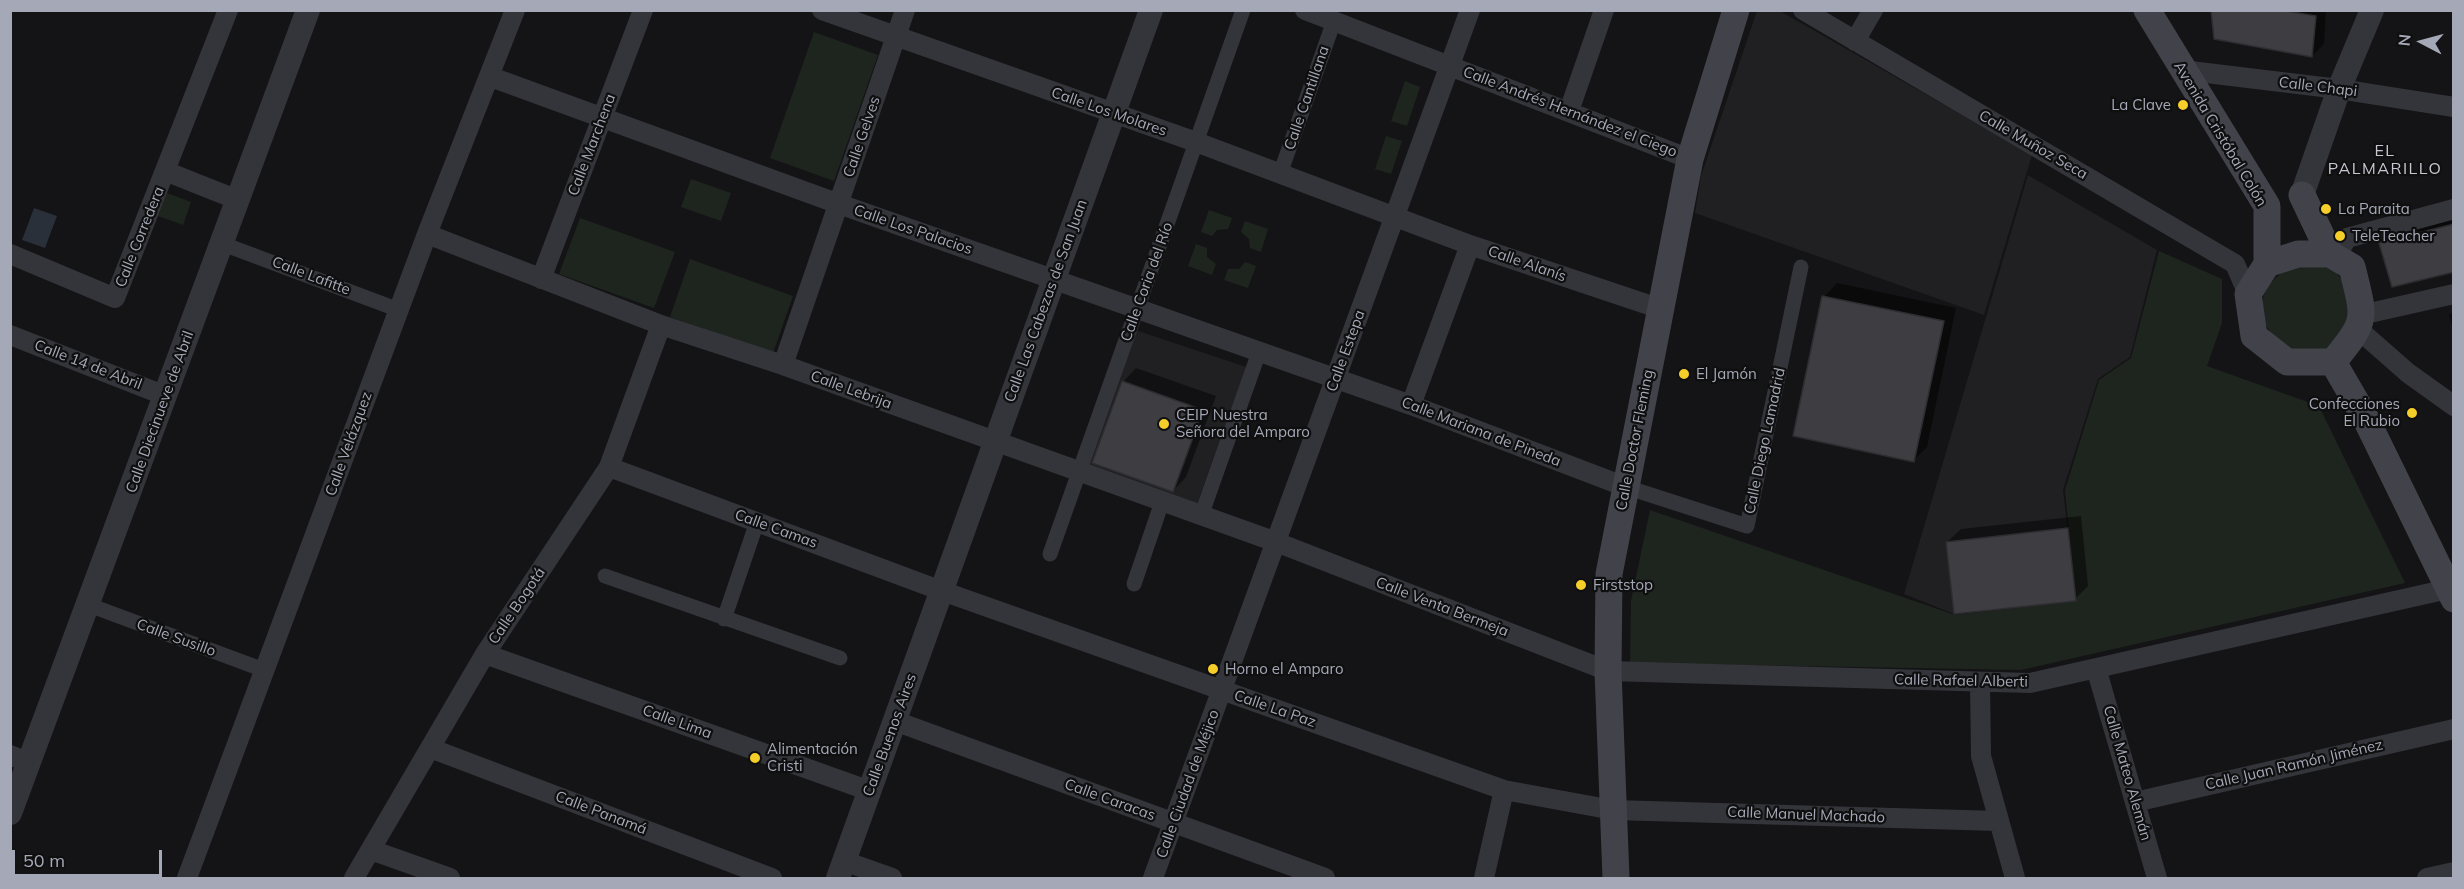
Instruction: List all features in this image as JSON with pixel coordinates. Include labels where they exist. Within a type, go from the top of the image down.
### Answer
[{"type":"main road","name":"Calle Doctor Fleming","points":[[1616,879],[1608,671],[1609,574],[1690,159],[1736,10]]},
{"type":"main road","name":"Avenida Cristóbal Colón","points":[[2147,10],[2267,206],[2267,264]]},
{"type":"main road","points":[[2302,195],[2318,234],[2333,255],[2352,267],[2361,320],[2333,362]]},
{"type":"main road","points":[[2333,255],[2298,254],[2267,264],[2248,294],[2254,336],[2288,362],[2333,362]]},
{"type":"main road","points":[[2333,362],[2366,419],[2451,594]]},
{"type":"street","name":"Calle Corredera","points":[[10,254],[115,298],[228,10]]},
{"type":"street","name":"Calle Diecinueve de Abril","points":[[10,813],[20,759],[89,605],[309,10]]},
{"type":"street","name":"Calle Velázquez","points":[[186,879],[427,234],[491,77],[515,10]]},
{"type":"street","name":"Calle Marchena","points":[[541,279],[644,10]]},
{"type":"street","name":"Calle Los Molares","points":[[822,10],[1395,215]]},
{"type":"street","name":"Calle Gelves","points":[[783,365],[905,10]]},
{"type":"street","name":"Calle Las Cabezas de San Juan","points":[[942,591],[1151,10]]},
{"type":"street","name":"Calle Coria del Río","points":[[1050,554],[1243,10]]},
{"type":"street","name":"Calle Andrés Hernández el Ciego","points":[[1305,10],[1690,159]]},
{"type":"street","name":"Calle Estepa","points":[[1222,690],[1470,10]]},
{"type":"street","points":[[1569,111],[1604,10]]},
{"type":"street","name":"Calle Muñoz Seca","points":[[1803,10],[2235,264],[2248,294]]},
{"type":"street","points":[[1855,41],[1873,10]]},
{"type":"street","points":[[2302,195],[2339,89],[2372,10]]},
{"type":"street","name":"Calle Cantillana","points":[[1280,174],[1334,21]]},
{"type":"street","name":"Calle Chapi","points":[[2182,70],[2339,89],[2454,107]]},
{"type":"street","name":"Calle Los Palacios","points":[[491,77],[839,204],[1336,379]]},
{"type":"street","name":"Calle Corredera","points":[[165,171],[238,200]]},
{"type":"street","points":[[2333,255],[2347,238],[2454,209]]},
{"type":"street","name":"Calle Alanís","points":[[1395,215],[1470,245],[1661,309]]},
{"type":"street","name":"Calle Lebrija","points":[[427,234],[661,325],[783,365],[1276,542]]},
{"type":"street","name":"Calle Lafitte","points":[[223,244],[399,310]]},
{"type":"street","points":[[1411,405],[1470,245]]},
{"type":"street","name":"Calle Diego Lamadrid","points":[[1626,487],[1747,526],[1801,267]]},
{"type":"street","points":[[2454,294],[2374,312],[2361,320],[2408,373],[2454,406]]},
{"type":"street","name":"Calle Bogotá","points":[[354,879],[485,654],[609,467],[661,325]]},
{"type":"street","name":"Calle 14 de Abril","points":[[10,335],[166,396]]},
{"type":"street","points":[[1201,516],[1259,352]]},
{"type":"street","name":"Calle Mariana de Pineda","points":[[1336,379],[1411,405],[1626,487]]},
{"type":"street","name":"Calle Camas","points":[[609,467],[942,591]]},
{"type":"street","points":[[1134,584],[1162,502]]},
{"type":"street","points":[[724,619],[757,522]]},
{"type":"street","name":"Calle Venta Bermeja","points":[[1276,542],[1608,671]]},
{"type":"street","points":[[605,576],[840,658]]},
{"type":"street","name":"Calle La Paz","points":[[942,591],[1504,790],[1613,810]]},
{"type":"street","name":"Calle Buenos Aires","points":[[841,870],[942,591]]},
{"type":"street","name":"Calle Rafael Alberti","points":[[1608,671],[2030,683],[2451,594]]},
{"type":"street","name":"Calle Susillo","points":[[89,605],[264,670]]},
{"type":"street","name":"Calle Lima","points":[[485,654],[870,791]]},
{"type":"street","name":"Calle Mateo Alemán","points":[[2097,668],[2157,879]]},
{"type":"street","points":[[1980,683],[1981,756],[2015,879]]},
{"type":"street","name":"Calle Ciudad de Méjico","points":[[1153,879],[1222,690]]},
{"type":"street","name":"Calle Caracas","points":[[895,721],[1325,879]]},
{"type":"street","name":"Calle Juan Ramón Jiménez","points":[[2135,802],[2454,729]]},
{"type":"street","name":"Calle Panamá","points":[[430,748],[772,879]]},
{"type":"street","points":[[1484,879],[1504,790]]},
{"type":"street","name":"Calle Manuel Machado","points":[[1613,810],[1998,821]]},
{"type":"street","points":[[370,850],[450,879]]},
{"type":"street","points":[[841,870],[892,879]]},
{"type":"street","points":[[2427,879],[2454,872]]},
{"type":"shaded area","points":[[1757,11],[1780,11],[2032,155],[1984,315],[1695,213],[1701,176]]},
{"type":"shaded area","points":[[814,32],[878,55],[834,181],[770,158]]},
{"type":"shaded area","points":[[1405,81],[1420,87],[1407,126],[1391,121]]},
{"type":"shaded area","points":[[1386,136],[1402,141],[1391,174],[1375,169]]},
{"type":"shaded area","points":[[2028,175],[2157,250],[2130,357],[2098,379],[2063,490],[2076,600],[1954,614],[1904,594]]},
{"type":"shaded area","points":[[691,179],[731,193],[721,221],[681,207]]},
{"type":"shaded area","points":[[167,193],[191,202],[183,225],[158,216]]},
{"type":"shaded area","points":[[34,208],[57,216],[45,248],[22,240]]},
{"type":"shaded area","points":[[1209,210],[1232,218],[1228,229],[1217,230],[1212,236],[1201,232]]},
{"type":"shaded area","points":[[580,218],[675,252],[654,308],[559,274]]},
{"type":"shaded area","points":[[1245,221],[1268,229],[1261,252],[1250,248],[1249,239],[1241,232]]},
{"type":"shaded area","points":[[1196,244],[1207,248],[1207,257],[1216,264],[1212,275],[1188,266]]},
{"type":"shaded area","points":[[2159,251],[2222,279],[2222,323],[2207,366],[2319,406],[2405,583],[2021,670],[1630,663],[1631,601],[1650,510],[1955,615],[2076,601],[2065,490],[2099,380],[2131,358]]},
{"type":"shaded area","points":[[690,259],[793,296],[773,353],[670,317]]},
{"type":"shaded area","points":[[1245,262],[1256,266],[1248,288],[1224,280],[1228,269],[1239,269]]},
{"type":"shaded area","points":[[2302,262],[2331,269],[2336,273],[2344,284],[2353,305],[2339,339],[2325,350],[2295,352],[2291,350],[2268,328],[2263,317],[2264,294],[2270,284],[2290,267]]},
{"type":"shaded area","name":"CEIP Nuestra Señora del Amparo","points":[[1135,330],[1246,367],[1197,504],[1087,468]]},
{"type":"building","points":[[2211,10],[2280,10],[2316,16],[2312,57],[2214,39]]},
{"type":"building","points":[[2454,224],[2454,272],[2392,287],[2379,243]]},
{"type":"building","points":[[1822,296],[1944,321],[1914,462],[1793,436]]},
{"type":"building","points":[[1122,381],[1203,410],[1173,492],[1092,463]]},
{"type":"building","points":[[2068,528],[2076,601],[1954,614],[1946,542]]},
{"type":"place","name":"La Clave","points":[[2183,105]]},
{"type":"place","name":"La Paraita","points":[[2326,209]]},
{"type":"place","name":"TeleTeacher","points":[[2340,236]]},
{"type":"place","name":"El Jamón","points":[[1684,374]]},
{"type":"place","name":"Confecciones El Rubio","points":[[2412,413]]},
{"type":"place","name":"CEIP Nuestra Señora del Amparo","points":[[1164,424]]},
{"type":"place","name":"Firststop","points":[[1581,585]]},
{"type":"place","name":"Horno el Amparo","points":[[1213,669]]},
{"type":"place","name":"Alimentación Cristi","points":[[755,758]]},
{"type":"district","name":"EL PALMARILLO","points":[[2385,160]]}]
